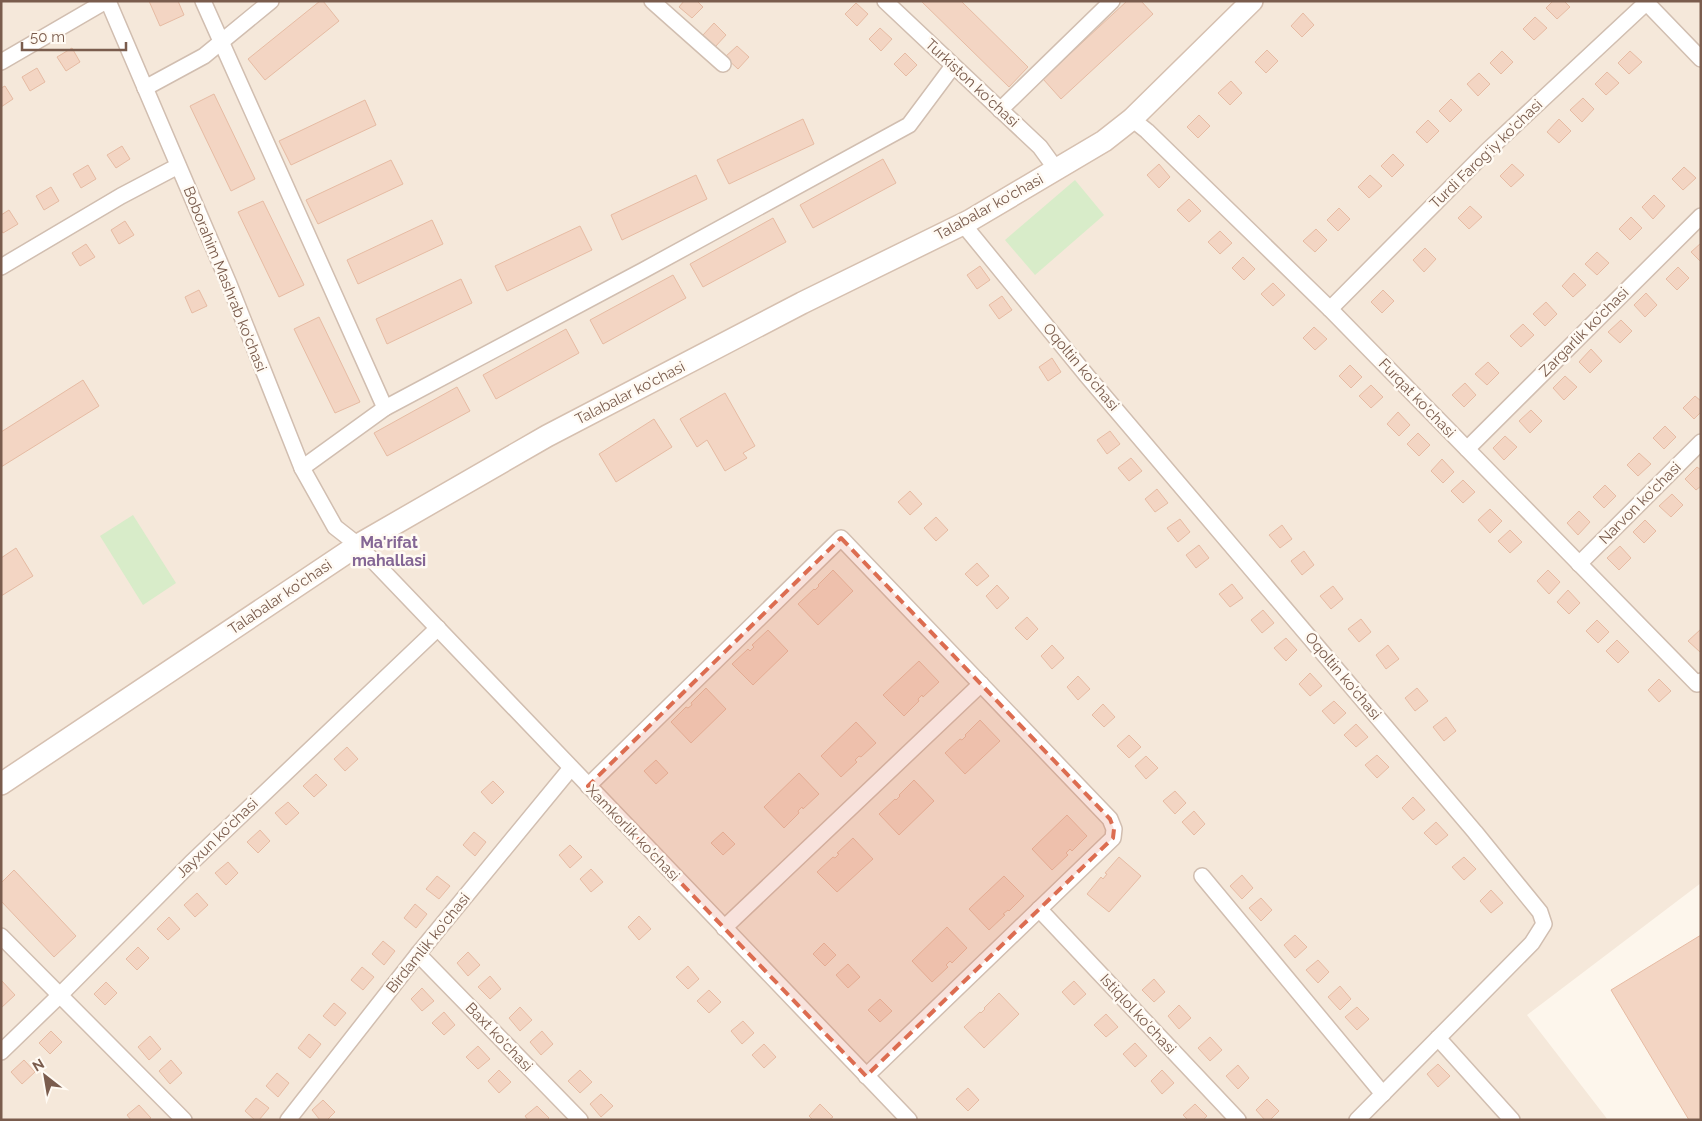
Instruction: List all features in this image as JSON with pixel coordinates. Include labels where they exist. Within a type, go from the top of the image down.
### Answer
[{"type":"street","points":[[1,62],[107,1]]},
{"type":"street","name":"Boborahim Mashrab ko'chasi","points":[[107,1],[229,284],[302,468],[336,527],[358,545]]},
{"type":"street","points":[[204,1],[385,408]]},
{"type":"street","points":[[145,88],[204,56],[271,1]]},
{"type":"street","points":[[652,1],[722,64]]},
{"type":"street","name":"Turkiston ko'chasi","points":[[885,1],[1040,147],[1056,169]]},
{"type":"street","points":[[1000,110],[1112,1]]},
{"type":"street","name":"Talabalar ko'chasi","points":[[1,784],[358,545],[547,436],[802,303],[963,224],[1104,141],[1132,119],[1252,1]]},
{"type":"street","points":[[1646,2],[1701,59]]},
{"type":"street","name":"Turdi Farog‘iy ko'chasi","points":[[1330,309],[1487,151],[1646,2]]},
{"type":"street","points":[[302,468],[385,408],[644,270],[909,125],[953,66]]},
{"type":"street","name":"Furqat ko'chasi","points":[[1132,119],[1147,131],[1330,309],[1579,564],[1699,682]]},
{"type":"street","points":[[1,267],[121,196],[178,166]]},
{"type":"street","name":"Zargarlik ko'chasi","points":[[1467,449],[1701,216]]},
{"type":"street","name":"Oqoltin ko'chasi","points":[[963,224],[1088,377],[1463,818],[1540,912],[1544,924],[1532,943],[1357,1120]]},
{"type":"street","name":"Narvon ko'chasi","points":[[1579,564],[1701,442]]},
{"type":"street","points":[[588,786],[842,538],[1110,819],[1114,829],[1113,838],[866,1076]]},
{"type":"street","name":"Xamkorlik ko'chasi","points":[[358,545],[909,1120]]},
{"type":"street","name":"Jayxun ko'chasi","points":[[1,1052],[190,863],[438,628]]},
{"type":"street","points":[[724,928],[980,684]]},
{"type":"street","name":"Birdamlik ko'chasi","points":[[291,1118],[418,954],[571,768]]},
{"type":"street","points":[[1202,876],[1383,1094]]},
{"type":"street","name":"Istiqlol ko'chasi","points":[[1039,909],[1238,1120]]},
{"type":"street","points":[[1,936],[184,1120]]},
{"type":"street","name":"Baxt ko'chasi","points":[[418,954],[580,1120]]},
{"type":"street","points":[[1438,1038],[1512,1120]]},
{"type":"highlighted area","points":[[841,538],[1110,819],[1114,829],[1113,838],[866,1076],[588,786]]},
{"type":"shaded area","points":[[1,1],[1701,1],[1701,883],[1527,1015],[1608,1120],[1,1120]]},
{"type":"green space","points":[[1075,180],[1104,215],[1035,275],[1005,240]]},
{"type":"green space","points":[[133,515],[176,583],[143,605],[100,536]]},
{"type":"building","points":[[149,1],[178,1],[184,15],[160,26]]},
{"type":"building","points":[[320,1],[323,1],[339,21],[265,80],[248,59]]},
{"type":"building","points":[[684,1],[697,1],[703,7],[692,18],[679,7]]},
{"type":"building","points":[[921,1],[961,1],[1028,67],[1009,87]]},
{"type":"building","points":[[1127,1],[1141,1],[1153,14],[1061,99],[1043,79]]},
{"type":"building","points":[[1553,1],[1564,1],[1570,7],[1557,19],[1546,8]]},
{"type":"building","points":[[856,3],[868,14],[857,26],[845,14]]},
{"type":"building","points":[[1303,13],[1314,25],[1302,37],[1291,26]]},
{"type":"building","points":[[1535,17],[1547,28],[1534,40],[1523,29]]},
{"type":"building","points":[[714,23],[726,35],[715,47],[703,35]]},
{"type":"building","points":[[880,28],[892,39],[881,51],[869,39]]},
{"type":"building","points":[[737,46],[749,57],[738,69],[725,57]]},
{"type":"building","points":[[72,48],[80,62],[66,71],[57,57]]},
{"type":"building","points":[[1267,50],[1278,61],[1266,73],[1255,62]]},
{"type":"building","points":[[1502,51],[1513,62],[1501,74],[1490,63]]},
{"type":"building","points":[[1630,51],[1642,62],[1629,74],[1618,63]]},
{"type":"building","points":[[905,53],[917,65],[906,76],[894,64]]},
{"type":"building","points":[[37,68],[45,82],[30,91],[22,77]]},
{"type":"building","points":[[1607,72],[1619,83],[1606,95],[1595,84]]},
{"type":"building","points":[[1479,73],[1490,84],[1478,96],[1467,84]]},
{"type":"building","points":[[1231,81],[1242,93],[1230,105],[1218,93]]},
{"type":"building","points":[[5,86],[13,99],[1,107],[1,88]]},
{"type":"building","points":[[214,94],[255,179],[231,191],[190,106]]},
{"type":"building","points":[[1583,98],[1594,109],[1582,122],[1570,110]]},
{"type":"building","points":[[1451,99],[1462,110],[1450,122],[1439,111]]},
{"type":"building","points":[[365,100],[376,125],[291,165],[279,141]]},
{"type":"building","points":[[1199,115],[1210,126],[1198,138],[1187,127]]},
{"type":"building","points":[[803,119],[814,144],[729,184],[717,160]]},
{"type":"building","points":[[1559,119],[1571,131],[1559,143],[1547,132]]},
{"type":"building","points":[[1428,120],[1439,131],[1427,143],[1416,132]]},
{"type":"building","points":[[122,146],[130,159],[116,168],[107,155]]},
{"type":"building","points":[[1393,154],[1404,165],[1392,177],[1381,166]]},
{"type":"building","points":[[883,159],[896,183],[813,228],[800,205]]},
{"type":"building","points":[[391,160],[403,184],[318,224],[306,200]]},
{"type":"building","points":[[1159,164],[1170,177],[1159,188],[1147,175]]},
{"type":"building","points":[[1512,164],[1524,175],[1511,187],[1500,176]]},
{"type":"building","points":[[88,165],[96,179],[81,188],[73,174]]},
{"type":"building","points":[[1684,167],[1696,178],[1683,190],[1672,179]]},
{"type":"building","points":[[696,175],[707,199],[622,240],[611,215]]},
{"type":"building","points":[[1370,175],[1382,186],[1369,198],[1358,187]]},
{"type":"building","points":[[51,187],[59,201],[44,210],[36,196]]},
{"type":"building","points":[[1654,195],[1665,206],[1653,219],[1642,207]]},
{"type":"building","points":[[1189,199],[1201,211],[1189,222],[1177,210]]},
{"type":"building","points":[[263,201],[304,285],[279,297],[238,212]]},
{"type":"building","points":[[1470,206],[1482,217],[1469,229],[1458,218]]},
{"type":"building","points":[[1339,208],[1350,219],[1338,231],[1327,220]]},
{"type":"building","points":[[9,210],[18,224],[3,233],[1,230],[1,215]]},
{"type":"building","points":[[1631,217],[1642,228],[1630,240],[1619,229]]},
{"type":"building","points":[[773,218],[786,242],[703,287],[690,264]]},
{"type":"building","points":[[432,220],[443,244],[358,284],[347,260]]},
{"type":"building","points":[[125,221],[134,235],[119,244],[111,230]]},
{"type":"building","points":[[580,226],[592,250],[507,291],[495,266]]},
{"type":"building","points":[[1316,229],[1327,240],[1315,252],[1303,241]]},
{"type":"building","points":[[1220,231],[1232,243],[1220,254],[1208,242]]},
{"type":"building","points":[[1701,243],[1701,262],[1691,252]]},
{"type":"building","points":[[86,244],[95,257],[80,266],[72,253]]},
{"type":"building","points":[[1425,248],[1436,259],[1424,272],[1413,260]]},
{"type":"building","points":[[1597,252],[1609,263],[1597,275],[1585,264]]},
{"type":"building","points":[[1243,257],[1255,269],[1244,280],[1232,268]]},
{"type":"building","points":[[980,266],[990,280],[977,289],[967,275]]},
{"type":"building","points":[[1678,267],[1689,278],[1677,290],[1666,279]]},
{"type":"building","points":[[1574,273],[1586,285],[1573,297],[1562,286]]},
{"type":"building","points":[[673,275],[686,298],[603,344],[590,320]]},
{"type":"building","points":[[461,279],[472,303],[387,344],[376,319]]},
{"type":"building","points":[[1273,283],[1285,295],[1273,306],[1261,294]]},
{"type":"building","points":[[199,290],[207,306],[192,313],[185,297]]},
{"type":"building","points":[[1383,290],[1394,301],[1382,313],[1371,302]]},
{"type":"building","points":[[1646,293],[1657,305],[1645,317],[1634,305]]},
{"type":"building","points":[[1002,296],[1012,310],[999,319],[989,305]]},
{"type":"building","points":[[1546,302],[1557,314],[1545,326],[1533,314]]},
{"type":"building","points":[[319,317],[360,402],[335,413],[294,329]]},
{"type":"building","points":[[1621,320],[1632,331],[1620,343],[1608,332]]},
{"type":"building","points":[[1523,324],[1534,335],[1521,347],[1510,336]]},
{"type":"building","points":[[1314,327],[1327,339],[1315,350],[1303,338]]},
{"type":"building","points":[[566,329],[579,353],[496,399],[483,375]]},
{"type":"building","points":[[1591,349],[1602,361],[1590,373],[1579,362]]},
{"type":"building","points":[[1052,358],[1061,372],[1048,381],[1039,367]]},
{"type":"building","points":[[1488,362],[1499,373],[1487,385],[1475,374]]},
{"type":"building","points":[[1350,365],[1362,377],[1351,388],[1339,376]]},
{"type":"building","points":[[1565,376],[1577,387],[1564,400],[1553,388]]},
{"type":"building","points":[[83,380],[99,406],[1,467],[1,432]]},
{"type":"building","points":[[1465,383],[1476,395],[1464,407],[1452,395]]},
{"type":"building","points":[[1371,385],[1383,397],[1371,408],[1359,396]]},
{"type":"building","points":[[457,387],[470,411],[387,456],[374,433]]},
{"type":"building","points":[[725,393],[755,446],[743,453],[747,458],[725,471],[707,440],[697,447],[680,419]]},
{"type":"building","points":[[1695,396],[1701,401],[1701,412],[1694,419],[1683,408]]},
{"type":"building","points":[[1531,410],[1542,421],[1530,433],[1519,421]]},
{"type":"building","points":[[1398,412],[1410,425],[1399,436],[1387,424]]},
{"type":"building","points":[[654,419],[672,447],[616,482],[599,454]]},
{"type":"building","points":[[1665,426],[1676,437],[1664,449],[1653,438]]},
{"type":"building","points":[[1110,431],[1120,444],[1107,454],[1097,440]]},
{"type":"building","points":[[1418,433],[1430,445],[1419,456],[1407,444]]},
{"type":"building","points":[[1505,436],[1517,447],[1504,460],[1493,448]]},
{"type":"building","points":[[1639,453],[1651,464],[1638,476],[1627,465]]},
{"type":"building","points":[[1131,458],[1142,471],[1129,481],[1118,468]]},
{"type":"building","points":[[1442,459],[1454,472],[1443,483],[1431,471]]},
{"type":"building","points":[[1697,467],[1701,470],[1701,486],[1696,490],[1685,479]]},
{"type":"building","points":[[1463,480],[1475,492],[1463,503],[1451,491]]},
{"type":"building","points":[[1605,485],[1616,496],[1604,508],[1593,497]]},
{"type":"building","points":[[1157,489],[1168,503],[1155,512],[1145,499]]},
{"type":"building","points":[[910,491],[922,504],[910,515],[898,502]]},
{"type":"building","points":[[1672,494],[1683,505],[1671,517],[1659,506]]},
{"type":"building","points":[[1490,509],[1502,521],[1490,533],[1478,520]]},
{"type":"building","points":[[1579,511],[1590,522],[1578,535],[1567,523]]},
{"type":"building","points":[[936,517],[948,530],[936,541],[924,528]]},
{"type":"building","points":[[1180,519],[1190,532],[1178,542],[1167,528]]},
{"type":"building","points":[[1645,520],[1656,531],[1644,543],[1633,532]]},
{"type":"building","points":[[1282,525],[1292,539],[1280,548],[1269,535]]},
{"type":"building","points":[[1510,530],[1522,542],[1510,553],[1498,541]]},
{"type":"building","points":[[1199,545],[1209,558],[1196,568],[1186,555]]},
{"type":"building","points":[[1620,546],[1631,558],[1619,570],[1607,558]]},
{"type":"building","points":[[16,548],[33,576],[1,596],[1,558]]},
{"type":"building","points":[[1304,551],[1314,565],[1302,575],[1291,561]]},
{"type":"building","points":[[977,563],[989,576],[977,586],[965,574]]},
{"type":"building","points":[[833,570],[853,591],[818,625],[798,604],[815,590]]},
{"type":"building","points":[[1548,570],[1560,582],[1549,594],[1537,581]]},
{"type":"building","points":[[1232,584],[1243,598],[1230,607],[1219,594]]},
{"type":"building","points":[[997,585],[1009,598],[997,609],[986,596]]},
{"type":"building","points":[[1333,586],[1343,599],[1331,609],[1320,596]]},
{"type":"building","points":[[1568,590],[1580,603],[1569,614],[1557,602]]},
{"type":"building","points":[[1263,610],[1274,623],[1262,633],[1251,620]]},
{"type":"building","points":[[1027,617],[1038,629],[1027,640],[1015,628]]},
{"type":"building","points":[[1361,619],[1371,632],[1359,642],[1348,629]]},
{"type":"building","points":[[1597,620],[1609,632],[1598,643],[1586,631]]},
{"type":"building","points":[[1701,629],[1701,651],[1700,652],[1688,641]]},
{"type":"building","points":[[768,630],[788,651],[753,685],[732,664],[748,649],[750,651],[754,647],[752,645]]},
{"type":"building","points":[[1286,638],[1297,650],[1286,661],[1274,648]]},
{"type":"building","points":[[1617,640],[1629,652],[1618,663],[1606,651]]},
{"type":"building","points":[[1052,645],[1064,658],[1052,669],[1041,656]]},
{"type":"building","points":[[1388,645],[1399,659],[1386,669],[1376,655]]},
{"type":"building","points":[[919,661],[939,682],[923,697],[922,695],[918,699],[919,701],[904,716],[883,695]]},
{"type":"building","points":[[1310,673],[1322,686],[1310,696],[1299,684]]},
{"type":"building","points":[[1078,676],[1090,689],[1078,700],[1067,687]]},
{"type":"building","points":[[1659,679],[1671,691],[1659,702],[1648,690]]},
{"type":"building","points":[[706,688],[726,709],[691,743],[671,722],[686,707],[688,708],[692,705],[691,703]]},
{"type":"building","points":[[1417,688],[1428,701],[1415,711],[1405,698]]},
{"type":"building","points":[[1334,701],[1346,713],[1334,724],[1322,711]]},
{"type":"building","points":[[1103,704],[1115,717],[1104,727],[1092,715]]},
{"type":"building","points":[[1446,717],[1456,731],[1444,741],[1433,727]]},
{"type":"building","points":[[980,720],[1000,741],[965,774],[945,753],[960,739],[962,740]]},
{"type":"building","points":[[856,722],[876,743],[861,757],[859,756],[855,760],[857,762],[841,777],[821,756]]},
{"type":"building","points":[[1356,724],[1368,737],[1356,747],[1344,735]]},
{"type":"building","points":[[1129,735],[1141,747],[1129,758],[1117,746]]},
{"type":"building","points":[[347,747],[358,759],[345,771],[334,759]]},
{"type":"building","points":[[1377,755],[1389,767],[1377,778],[1365,765]]},
{"type":"building","points":[[1146,756],[1158,768],[1146,779],[1135,766]]},
{"type":"building","points":[[656,760],[668,773],[656,784],[644,771]]},
{"type":"building","points":[[799,773],[819,794],[803,809],[802,807],[798,811],[799,813],[784,828],[764,807]]},
{"type":"building","points":[[316,774],[327,785],[314,797],[303,786]]},
{"type":"building","points":[[914,780],[934,801],[899,835],[879,814],[896,800]]},
{"type":"building","points":[[493,781],[504,792],[492,804],[481,792]]},
{"type":"building","points":[[1175,791],[1186,803],[1175,814],[1163,801]]},
{"type":"building","points":[[1413,797],[1425,810],[1413,820],[1402,808]]},
{"type":"building","points":[[288,802],[299,813],[286,825],[275,813]]},
{"type":"building","points":[[1194,811],[1205,824],[1194,835],[1182,822]]},
{"type":"building","points":[[1067,815],[1087,836],[1072,851],[1070,849],[1066,853],[1068,855],[1052,870],[1032,849]]},
{"type":"building","points":[[1436,822],[1448,835],[1436,845],[1424,833]]},
{"type":"building","points":[[260,830],[270,841],[258,853],[247,842]]},
{"type":"building","points":[[474,832],[486,842],[475,856],[463,845]]},
{"type":"building","points":[[723,832],[735,844],[723,855],[711,843]]},
{"type":"building","points":[[853,838],[873,859],[837,892],[817,872],[833,857],[835,858],[839,854],[837,853]]},
{"type":"building","points":[[570,845],[582,857],[570,868],[559,855]]},
{"type":"building","points":[[1119,857],[1141,876],[1109,912],[1087,894],[1101,877],[1103,879],[1107,874],[1105,873]]},
{"type":"building","points":[[1464,857],[1476,869],[1464,880],[1452,867]]},
{"type":"building","points":[[228,862],[238,873],[226,885],[215,873]]},
{"type":"building","points":[[591,869],[603,882],[591,892],[580,879]]},
{"type":"building","points":[[14,870],[76,936],[54,957],[1,901],[1,883]]},
{"type":"building","points":[[1242,875],[1253,888],[1242,899],[1230,886]]},
{"type":"building","points":[[437,876],[450,886],[439,899],[426,889]]},
{"type":"building","points":[[1004,876],[1024,896],[1009,911],[1003,914],[1005,915],[989,930],[969,909]]},
{"type":"building","points":[[1491,890],[1503,903],[1491,913],[1480,901]]},
{"type":"building","points":[[197,893],[208,905],[195,917],[184,905]]},
{"type":"building","points":[[1261,898],[1272,910],[1261,921],[1249,908]]},
{"type":"building","points":[[415,904],[427,914],[416,928],[404,918]]},
{"type":"building","points":[[639,916],[651,929],[639,940],[628,927]]},
{"type":"building","points":[[169,917],[180,929],[168,940],[157,929]]},
{"type":"building","points":[[947,927],[967,948],[952,963],[950,961],[946,965],[948,967],[932,982],[912,961]]},
{"type":"building","points":[[1295,935],[1307,947],[1295,958],[1284,945]]},
{"type":"building","points":[[1701,935],[1701,1120],[1689,1120],[1611,990]]},
{"type":"building","points":[[383,941],[395,951],[384,965],[372,954]]},
{"type":"building","points":[[824,943],[836,955],[825,966],[813,954]]},
{"type":"building","points":[[138,947],[149,958],[137,970],[126,959]]},
{"type":"building","points":[[468,952],[480,965],[468,976],[457,963]]},
{"type":"building","points":[[1318,960],[1329,972],[1318,983],[1306,970]]},
{"type":"building","points":[[848,964],[860,977],[848,988],[836,975]]},
{"type":"building","points":[[688,966],[699,979],[688,989],[676,977]]},
{"type":"building","points":[[362,967],[374,977],[363,990],[351,980]]},
{"type":"building","points":[[490,976],[501,989],[490,999],[478,987]]},
{"type":"building","points":[[1154,979],[1165,992],[1154,1002],[1142,990]]},
{"type":"building","points":[[1,980],[15,995],[1,1008]]},
{"type":"building","points":[[1074,981],[1086,994],[1074,1005],[1062,992]]},
{"type":"building","points":[[106,982],[117,993],[105,1005],[94,994]]},
{"type":"building","points":[[1340,986],[1351,999],[1340,1010],[1328,997]]},
{"type":"building","points":[[422,988],[434,1001],[422,1011],[411,999]]},
{"type":"building","points":[[709,990],[721,1002],[709,1013],[697,1001]]},
{"type":"building","points":[[999,993],[1019,1014],[984,1048],[964,1027],[981,1013]]},
{"type":"building","points":[[880,999],[892,1011],[880,1022],[868,1010]]},
{"type":"building","points":[[334,1003],[346,1013],[335,1026],[323,1016]]},
{"type":"building","points":[[1179,1005],[1191,1018],[1179,1029],[1168,1016]]},
{"type":"building","points":[[520,1007],[532,1020],[520,1031],[509,1018]]},
{"type":"building","points":[[1357,1007],[1369,1019],[1357,1030],[1345,1017]]},
{"type":"building","points":[[444,1012],[455,1025],[444,1035],[432,1023]]},
{"type":"building","points":[[1106,1014],[1118,1027],[1106,1037],[1094,1025]]},
{"type":"building","points":[[743,1021],[754,1033],[742,1044],[731,1031]]},
{"type":"building","points":[[51,1031],[62,1042],[50,1054],[39,1043]]},
{"type":"building","points":[[542,1031],[553,1044],[541,1055],[530,1042]]},
{"type":"building","points":[[309,1034],[321,1044],[310,1058],[298,1048]]},
{"type":"building","points":[[150,1036],[161,1049],[149,1060],[138,1047]]},
{"type":"building","points":[[1210,1037],[1222,1050],[1210,1061],[1198,1048]]},
{"type":"building","points":[[1135,1043],[1147,1056],[1135,1067],[1123,1054]]},
{"type":"building","points":[[764,1044],[776,1057],[764,1068],[752,1055]]},
{"type":"building","points":[[478,1046],[490,1059],[478,1069],[466,1057]]},
{"type":"building","points":[[24,1060],[35,1072],[22,1084],[11,1072]]},
{"type":"building","points":[[171,1060],[182,1073],[170,1084],[159,1071]]},
{"type":"building","points":[[1438,1064],[1450,1076],[1438,1087],[1427,1074]]},
{"type":"building","points":[[1238,1065],[1249,1078],[1238,1089],[1226,1076]]},
{"type":"building","points":[[499,1070],[511,1082],[499,1093],[488,1081]]},
{"type":"building","points":[[580,1070],[592,1082],[580,1093],[568,1081]]},
{"type":"building","points":[[1162,1070],[1174,1083],[1162,1094],[1151,1081]]},
{"type":"building","points":[[277,1073],[289,1083],[278,1097],[266,1086]]},
{"type":"building","points":[[968,1088],[979,1100],[968,1111],[956,1099]]},
{"type":"building","points":[[601,1094],[613,1106],[601,1117],[590,1104]]},
{"type":"building","points":[[256,1098],[269,1108],[259,1120],[255,1120],[245,1111]]},
{"type":"building","points":[[1267,1099],[1279,1111],[1270,1120],[1265,1120],[1256,1110]]},
{"type":"building","points":[[323,1100],[335,1112],[327,1120],[320,1120],[312,1110]]},
{"type":"building","points":[[820,1104],[833,1117],[829,1120],[813,1120],[809,1116]]},
{"type":"building","points":[[1195,1104],[1207,1116],[1203,1120],[1188,1120],[1183,1115]]},
{"type":"building","points":[[139,1105],[151,1118],[148,1120],[131,1120],[127,1115]]},
{"type":"building","points":[[537,1106],[549,1118],[547,1120],[528,1120],[525,1116]]},
{"type":"district","name":"Ma'rifat mahallasi","points":[[389,551]]}]
